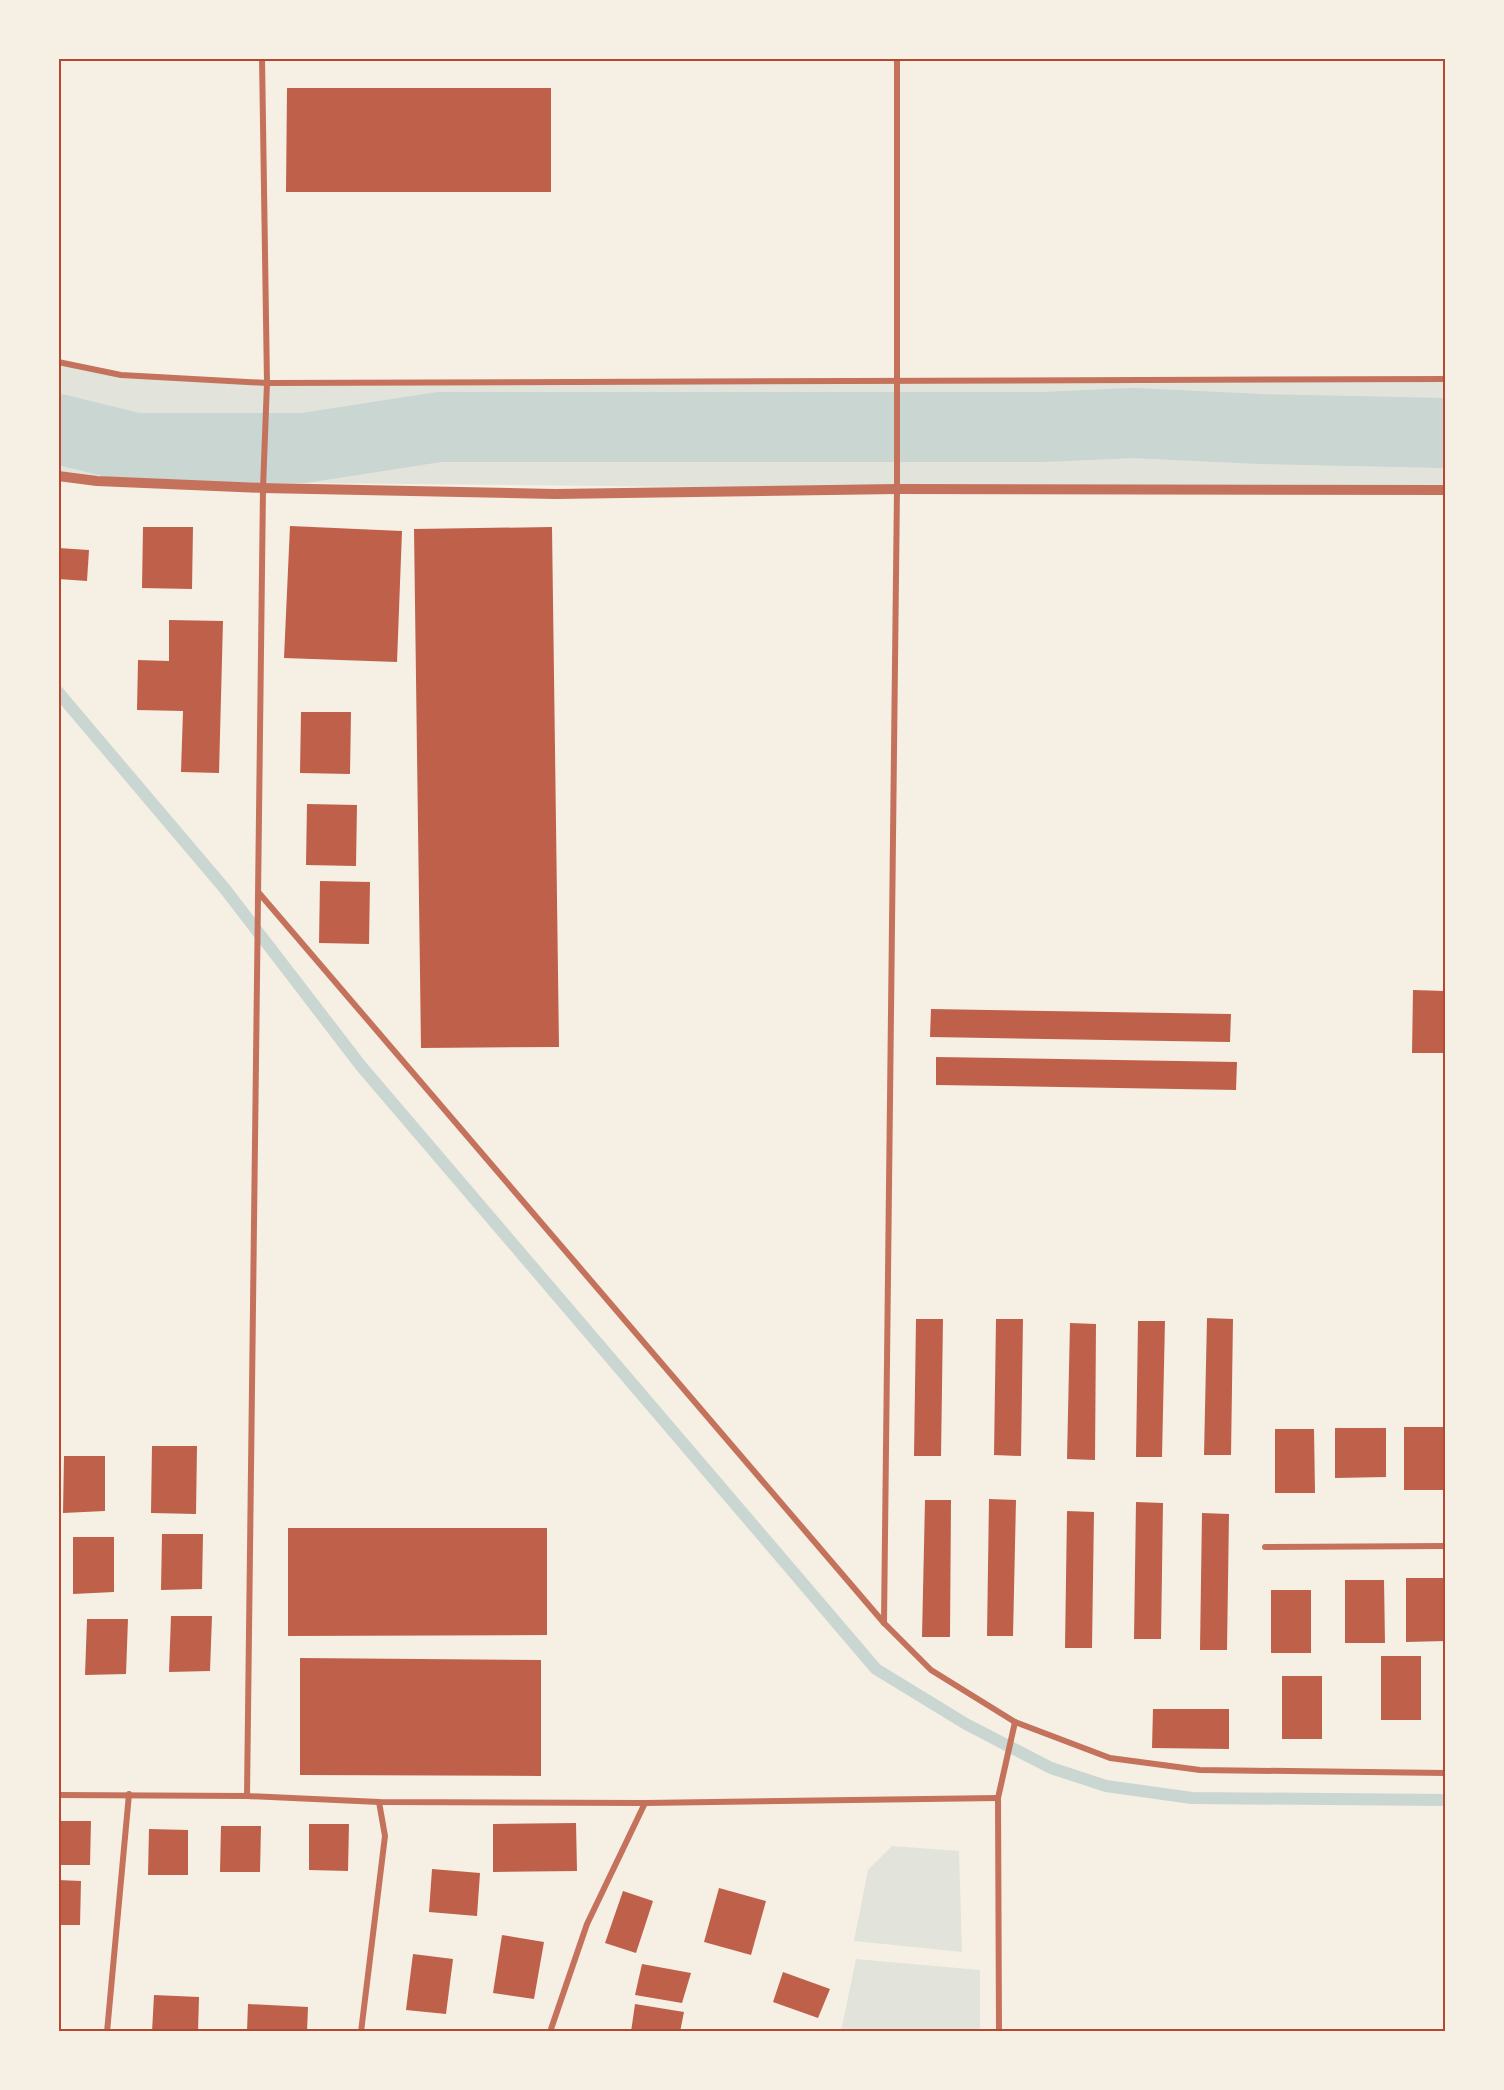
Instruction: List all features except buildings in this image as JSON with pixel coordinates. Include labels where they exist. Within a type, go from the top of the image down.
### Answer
[{"type":"street","points":[[247,1796],[263,488],[267,384],[262,58]]},
{"type":"street","points":[[884,1623],[897,489],[897,58]]},
{"type":"street","points":[[58,362],[121,375],[267,384],[1446,379]]},
{"type":"street","points":[[58,476],[97,481],[263,488],[555,494],[897,489],[1446,490]]},
{"type":"street","points":[[258,892],[884,1623],[931,1670],[1015,1722],[1110,1758],[1200,1770],[1446,1773]]},
{"type":"street","points":[[1265,1547],[1446,1546]]},
{"type":"street","points":[[999,2031],[998,1798],[1015,1722]]},
{"type":"street","points":[[107,2031],[129,1794]]},
{"type":"street","points":[[58,1795],[247,1796],[379,1802],[645,1803],[998,1798]]},
{"type":"street","points":[[361,2031],[385,1836],[379,1802]]},
{"type":"street","points":[[550,2031],[587,1924],[645,1803]]},
{"type":"shaded area","points":[[58,362],[121,375],[237,381],[1445,380],[1445,490],[897,489],[113,481],[59,471]]},
{"type":"shaded area","points":[[892,1846],[959,1851],[962,1952],[854,1941],[868,1870]]},
{"type":"shaded area","points":[[856,1959],[980,1970],[980,2031],[841,2031]]},
{"type":"waterway","points":[[58,429],[135,448],[304,448],[439,427],[1043,427],[1133,423],[1260,429],[1446,433]]},
{"type":"waterway","points":[[58,692],[225,889],[361,1066],[876,1669],[966,1724],[1051,1768],[1106,1786],[1192,1798],[1446,1800]]}]
